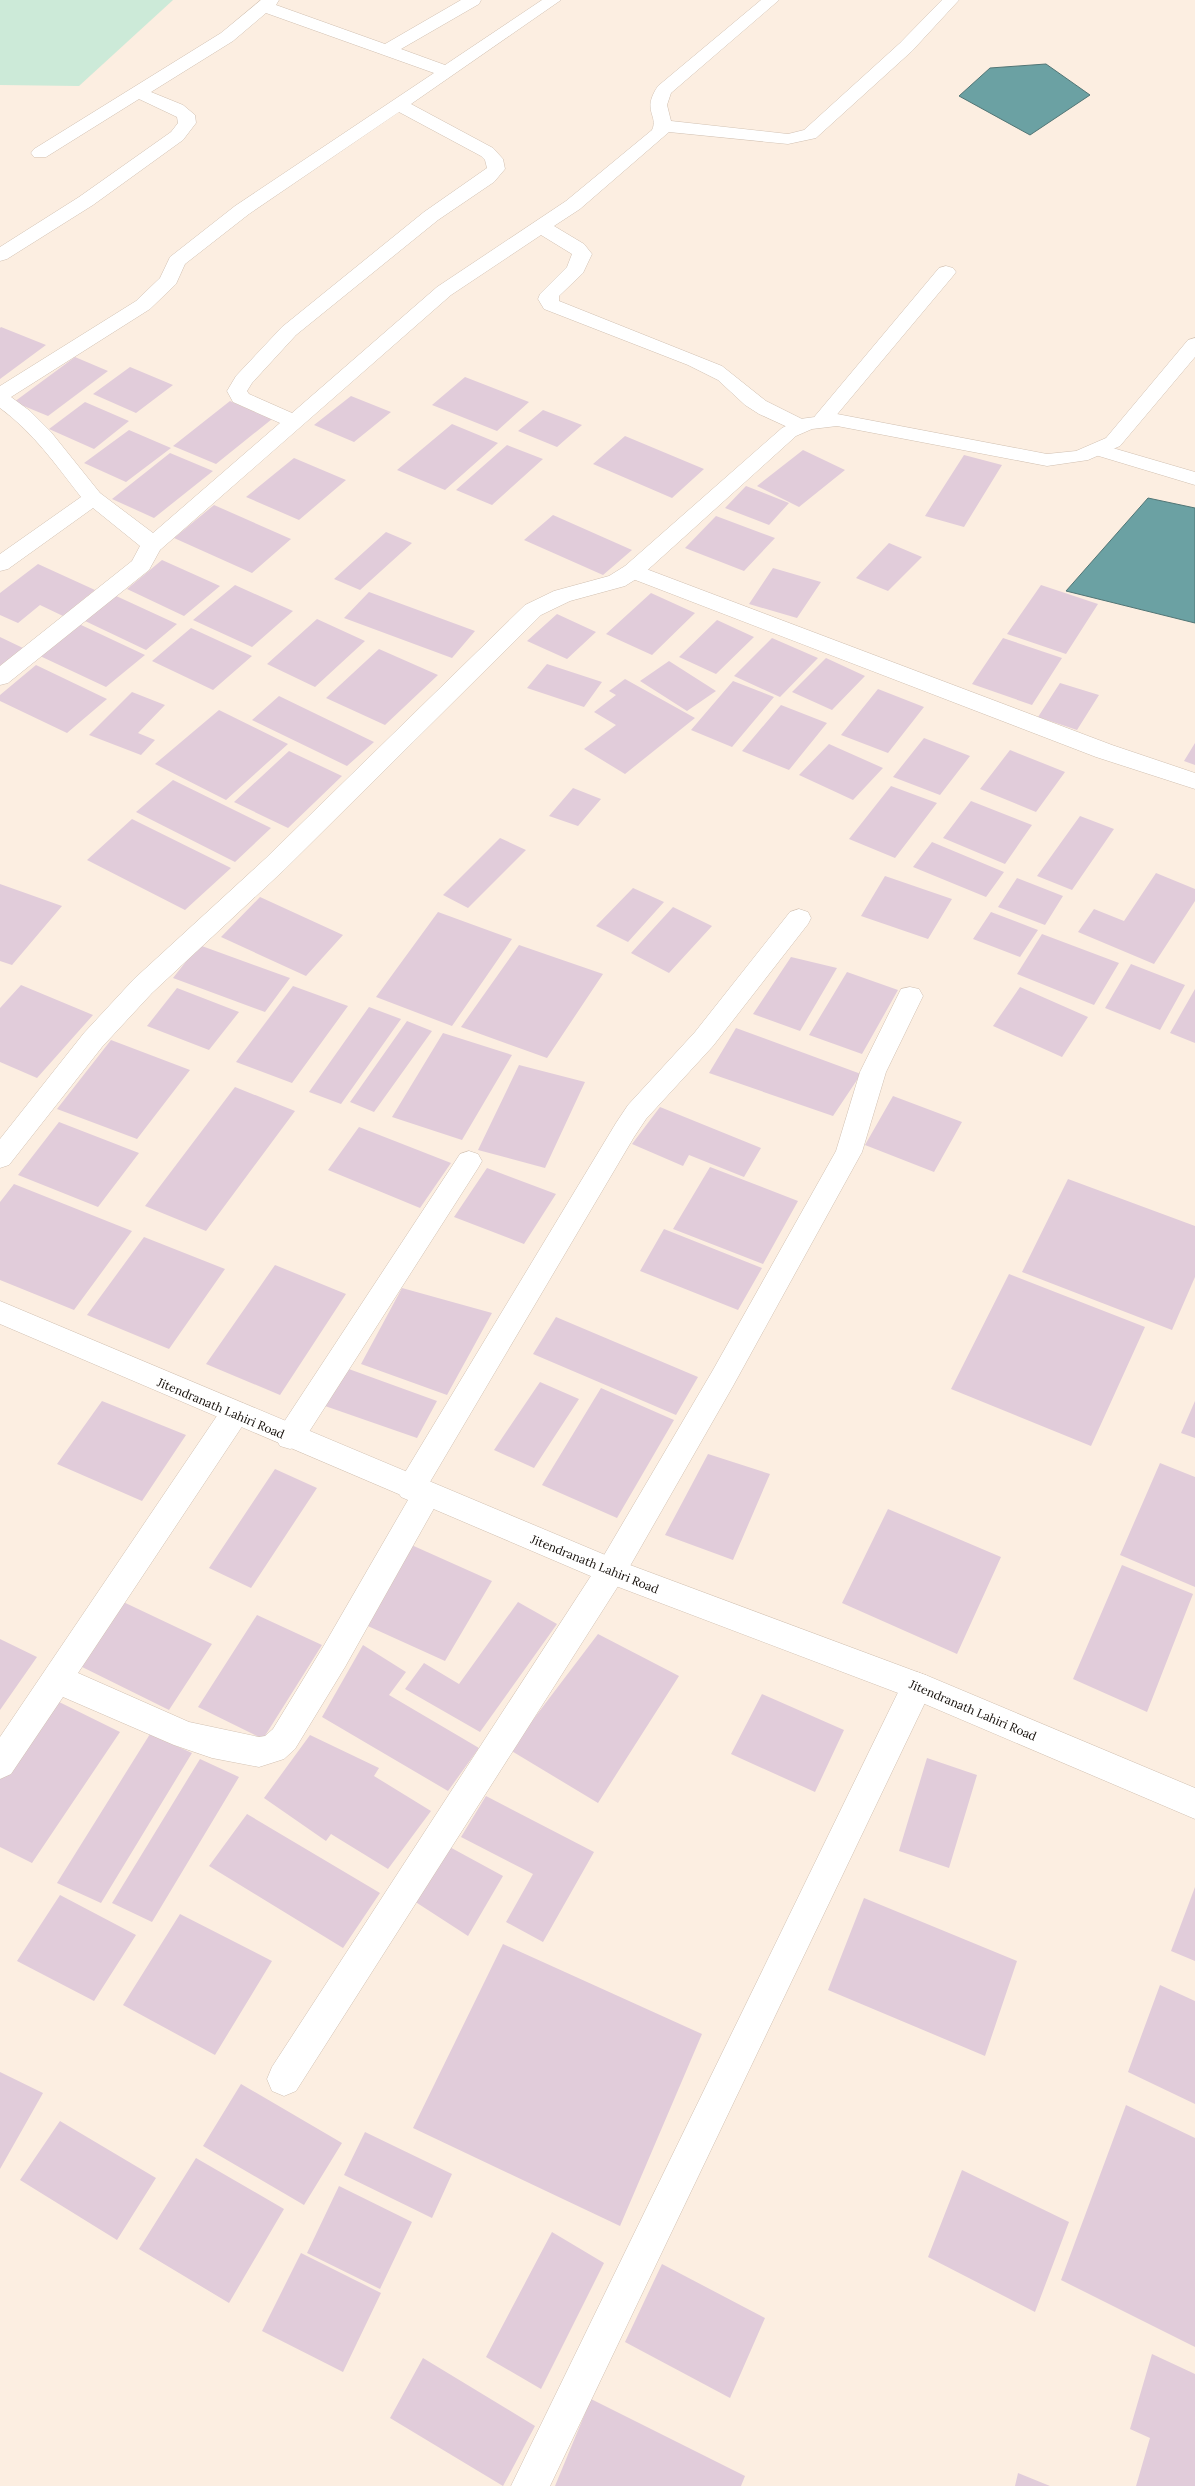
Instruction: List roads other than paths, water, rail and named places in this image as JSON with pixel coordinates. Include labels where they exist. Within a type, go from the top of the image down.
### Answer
[{"type":"street","points":[[387,50],[473,0]]},
{"type":"street","points":[[0,395],[103,332],[143,304],[169,280],[177,260],[213,231],[397,104],[448,72],[553,0]]},
{"type":"street","points":[[0,678],[141,565],[151,546],[294,420],[444,292],[541,228],[660,133],[663,126],[657,109],[657,101],[664,90],[771,0]]},
{"type":"street","points":[[663,126],[788,139],[810,134],[906,47],[952,0]]},
{"type":"street","points":[[40,153],[227,37],[268,3],[448,72]]},
{"type":"street","points":[[0,255],[94,195],[177,136],[187,123],[186,115],[177,109],[136,92]]},
{"type":"street","points":[[294,420],[240,398],[236,391],[243,380],[289,331],[431,216],[487,178],[496,169],[494,159],[487,152],[397,104]]},
{"type":"street","points":[[541,228],[577,248],[582,254],[576,269],[550,294],[548,299],[551,305],[661,347],[714,370],[739,386],[747,396],[761,406],[801,426]]},
{"type":"street","points":[[822,420],[946,272]]},
{"type":"street","points":[[0,1158],[93,1040],[143,986],[276,864],[533,610],[562,596],[617,581],[633,571],[671,535],[789,432],[801,426],[822,420],[837,420],[1047,460],[1074,459],[1113,442],[1195,344]]},
{"type":"street","points":[[0,398],[44,436],[93,498],[148,540],[151,546]]},
{"type":"street","points":[[1098,450],[1195,479]]},
{"type":"street","points":[[0,564],[93,498]]},
{"type":"street","points":[[633,571],[1104,751],[1195,781]]},
{"type":"street","points":[[57,1679],[185,1735],[212,1743],[259,1752],[273,1749],[284,1739],[334,1657],[419,1491],[629,1124],[704,1039],[799,918]]},
{"type":"street","points":[[284,2079],[611,1572],[723,1378],[849,1152],[873,1072],[910,996]]},
{"type":"street","points":[[290,1437],[469,1161]]},
{"type":"street","name":"Jitendranath Lahiri Road","points":[[0,1312],[611,1572],[917,1686],[1195,1804]]},
{"type":"street","points":[[0,1764],[235,1413]]},
{"type":"street","points":[[530,2486],[917,1686]]},
{"type":"water","points":[[1046,64],[1090,95],[1030,135],[959,96],[990,68]]},
{"type":"water","points":[[1148,498],[1195,508],[1195,623],[1066,591]]}]
